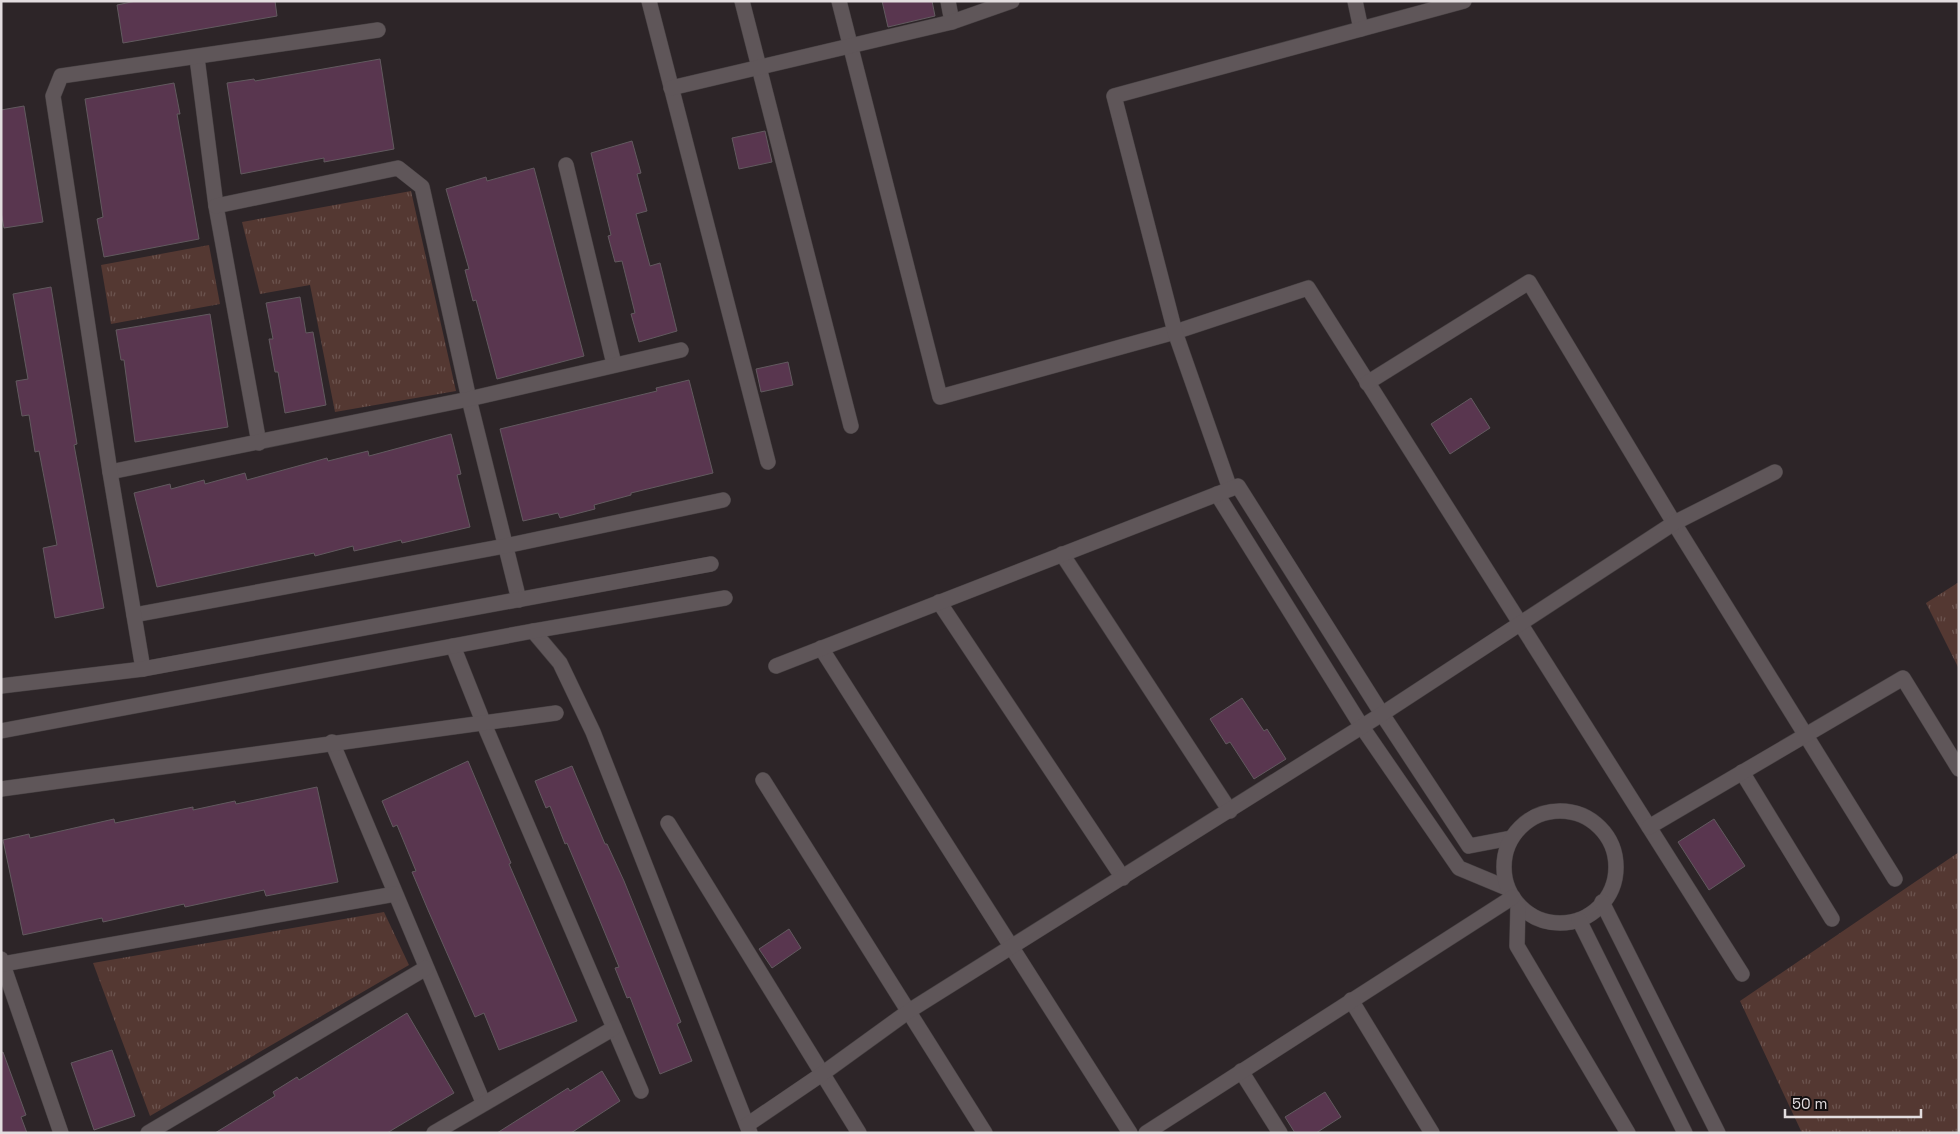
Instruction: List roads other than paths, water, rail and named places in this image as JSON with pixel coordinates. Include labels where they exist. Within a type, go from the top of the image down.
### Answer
[{"type":"street","points":[[649,1],[768,462]]},
{"type":"street","points":[[742,1],[851,426]]},
{"type":"street","points":[[839,1],[940,398],[1175,332],[1308,288],[1742,974]]},
{"type":"street","points":[[948,1],[952,22]]},
{"type":"street","points":[[671,88],[952,22],[1012,1]]},
{"type":"street","points":[[1355,1],[1361,29]]},
{"type":"street","points":[[1464,1],[1114,96],[1175,332],[1223,491],[1362,727],[1459,868],[1513,897],[1533,917],[1560,923],[1579,920],[1596,910],[1608,895],[1615,876],[1616,861],[1610,842],[1599,827],[1583,816],[1564,811],[1542,814],[1524,824],[1512,838],[1504,856],[1503,869],[1513,897],[1517,946],[1628,1133]]},
{"type":"street","points":[[143,669],[110,472],[53,96],[61,76],[197,58],[378,30]]},
{"type":"street","points":[[197,58],[216,206],[259,443]]},
{"type":"street","points":[[566,165],[614,364]]},
{"type":"street","points":[[216,206],[398,168],[422,186],[469,399],[519,600]]},
{"type":"street","points":[[1367,384],[1529,282],[1674,523],[1895,879]]},
{"type":"street","points":[[110,472],[469,399],[681,350]]},
{"type":"street","points":[[533,631],[560,663],[593,732],[749,1129],[909,1011],[1362,727],[1674,523],[1775,472]]},
{"type":"street","points":[[776,666],[1238,486],[1382,714],[1469,846],[1512,838]]},
{"type":"street","points":[[134,615],[505,546],[723,500]]},
{"type":"street","points":[[1062,554],[1230,811]]},
{"type":"street","points":[[1,686],[143,669],[711,564]]},
{"type":"street","points":[[1,731],[533,631],[725,598]]},
{"type":"street","points":[[939,602],[1123,878]]},
{"type":"street","points":[[453,646],[484,724],[641,1091]]},
{"type":"street","points":[[821,648],[1130,1133]]},
{"type":"street","points":[[1649,828],[1903,678],[1959,769]]},
{"type":"street","points":[[1,789],[332,742],[484,724],[556,713]]},
{"type":"street","points":[[332,742],[483,1102]]},
{"type":"street","points":[[1742,772],[1832,919]]},
{"type":"street","points":[[763,780],[985,1133]]},
{"type":"street","points":[[668,823],[859,1133]]},
{"type":"street","points":[[61,1133],[2,961],[395,894]]},
{"type":"street","points":[[1146,1133],[1513,897]]},
{"type":"street","points":[[1602,902],[1718,1133]]},
{"type":"street","points":[[1579,920],[1686,1133]]},
{"type":"street","points":[[148,1133],[426,968]]},
{"type":"street","points":[[1351,1000],[1432,1133]]},
{"type":"street","points":[[434,1133],[483,1102],[614,1028]]},
{"type":"street","points":[[1241,1071],[1280,1133]]}]
